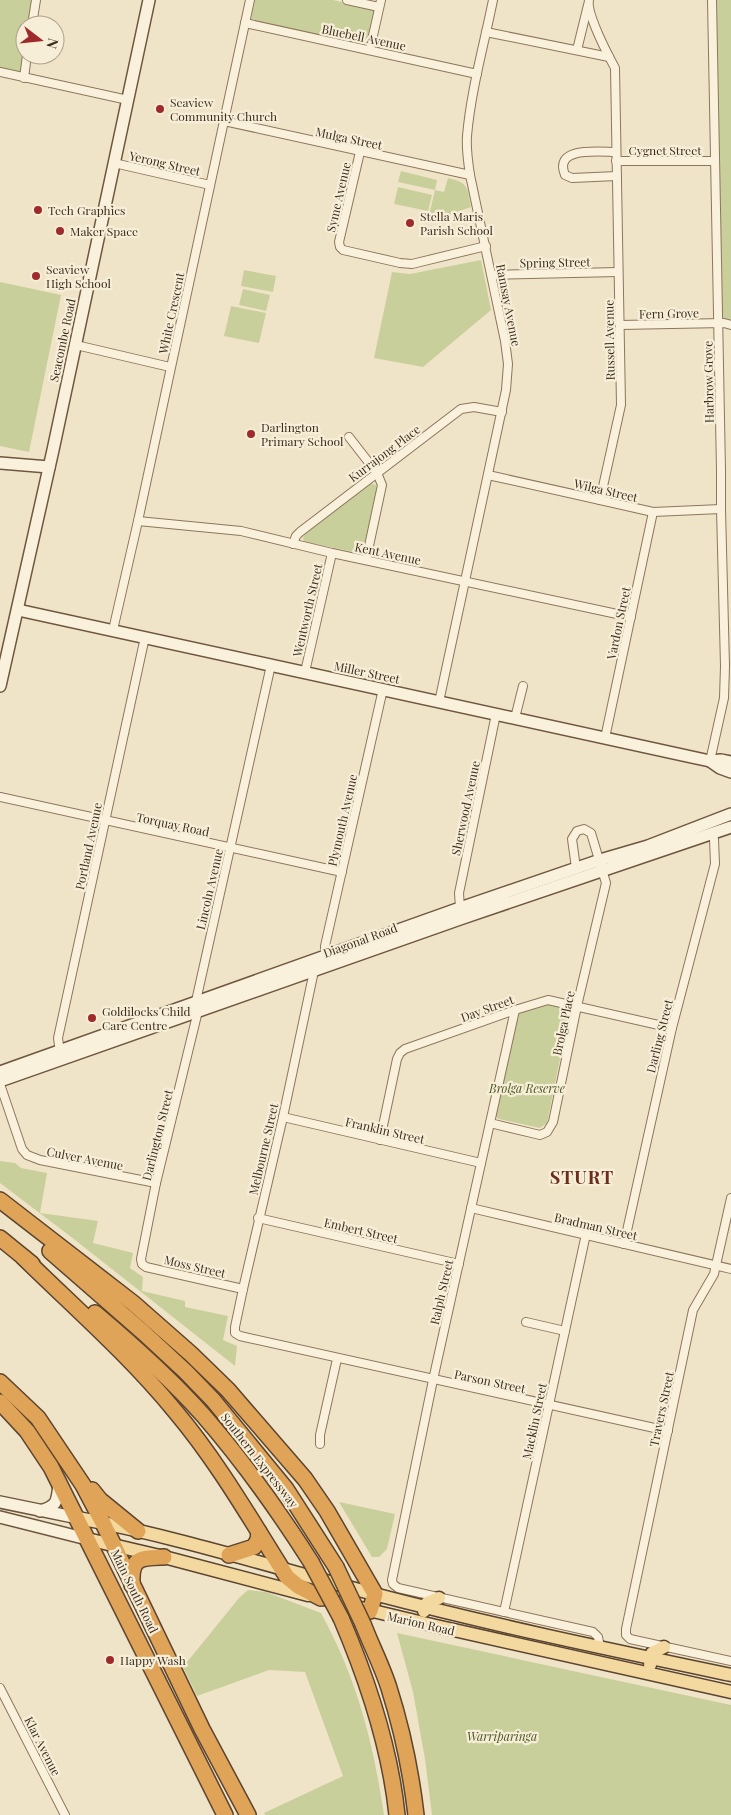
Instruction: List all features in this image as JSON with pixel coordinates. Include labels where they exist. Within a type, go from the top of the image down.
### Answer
[{"type":"highway","points":[[0,1200],[133,1303],[191,1354],[228,1390],[305,1479],[327,1511],[375,1594],[367,1618]]},
{"type":"highway","name":"Southern Expressway","points":[[0,1208],[186,1372],[213,1400],[286,1489],[367,1618],[402,1730],[411,1774],[416,1815]]},
{"type":"highway","name":"Southern Expressway","points":[[0,1238],[23,1258],[85,1304],[142,1353],[202,1414],[241,1460],[275,1506],[311,1562],[342,1618],[362,1668],[376,1712],[393,1784],[397,1815]]},
{"type":"highway","points":[[23,1258],[126,1356],[176,1411],[229,1483],[258,1532],[292,1582],[321,1598]]},
{"type":"highway","name":"Main South Road","points":[[0,1382],[38,1418],[78,1477],[104,1523],[132,1586],[202,1729],[248,1815]]},
{"type":"highway","name":"Main South Road","points":[[0,1402],[27,1431],[52,1467],[225,1815]]},
{"type":"highway","points":[[78,1477],[85,1482],[100,1500],[138,1532]]},
{"type":"highway","points":[[229,1554],[254,1547],[258,1540],[258,1532]]},
{"type":"highway","points":[[132,1586],[132,1570],[135,1562],[142,1557],[164,1556]]},
{"type":"highway","points":[[202,1729],[214,1769],[236,1815]]},
{"type":"main road","name":"Seacombe Road","points":[[0,686],[76,345],[149,0]]},
{"type":"main road","points":[[0,463],[49,467]]},
{"type":"main road","name":"Miller Street","points":[[18,610],[710,761],[721,760],[731,770]]},
{"type":"main road","name":"Diagonal Road","points":[[710,828],[729,814]]},
{"type":"main road","name":"Diagonal Road","points":[[0,1072],[61,1054],[601,865],[648,846],[710,828],[731,828]]},
{"type":"main road","name":"Diagonal Road","points":[[313,966],[326,956],[461,913],[576,868],[601,865]]},
{"type":"main road","name":"Diagonal Road","points":[[0,1083],[61,1054]]},
{"type":"main road","points":[[40,1511],[50,1508],[56,1503],[60,1482]]},
{"type":"main road","points":[[0,1502],[78,1518]]},
{"type":"main road","points":[[0,1517],[87,1539]]},
{"type":"main road","name":"Marion Road","points":[[78,1518],[229,1554],[424,1607],[731,1675]]},
{"type":"main road","name":"Marion Road","points":[[87,1539],[164,1556],[321,1598],[367,1618],[436,1626],[731,1692]]},
{"type":"main road","points":[[436,1626],[425,1614],[424,1607],[430,1601],[439,1598]]},
{"type":"main road","points":[[587,1660],[600,1647]]},
{"type":"main road","points":[[664,1647],[654,1651],[650,1658],[650,1667],[662,1671],[672,1679]]},
{"type":"street","points":[[34,15],[36,0]]},
{"type":"street","name":"White Crescent","points":[[113,630],[224,121],[248,0]]},
{"type":"street","points":[[348,0],[380,4],[370,49]]},
{"type":"street","name":"Ramsay Avenue","points":[[439,702],[506,390],[507,349],[470,175],[467,137],[477,74],[494,0]]},
{"type":"street","name":"Harbrow Grove","points":[[710,761],[724,698],[728,666],[720,509],[721,470],[712,0]]},
{"type":"street","points":[[577,50],[588,2]]},
{"type":"street","name":"Russell Avenue","points":[[588,2],[615,68],[621,405],[600,500]]},
{"type":"street","name":"Bluebell Avenue","points":[[245,22],[477,74]]},
{"type":"street","points":[[486,32],[610,58]]},
{"type":"street","points":[[24,78],[26,65]]},
{"type":"street","points":[[0,72],[128,100]]},
{"type":"street","name":"Mulga Street","points":[[224,121],[470,175]]},
{"type":"street","name":"Syme Avenue","points":[[360,152],[339,242],[343,250],[412,264],[486,246]]},
{"type":"street","points":[[616,152],[571,154],[564,158],[562,167],[565,175],[572,178],[617,176]]},
{"type":"street","name":"Cygnet Street","points":[[616,161],[714,161]]},
{"type":"street","name":"Yerong Street","points":[[114,163],[210,185]]},
{"type":"street","name":"Spring Street","points":[[492,275],[618,272]]},
{"type":"street","name":"Fern Grove","points":[[620,325],[731,325]]},
{"type":"street","points":[[76,345],[170,367]]},
{"type":"street","name":"Kurrajong Place","points":[[293,544],[300,532],[461,409],[474,407],[502,412]]},
{"type":"street","points":[[348,437],[377,473],[381,481],[382,490],[366,560]]},
{"type":"street","points":[[721,470],[731,472]]},
{"type":"street","name":"Wilga Street","points":[[488,475],[653,512],[720,509]]},
{"type":"street","name":"Vardon Street","points":[[605,738],[653,512]]},
{"type":"street","name":"Kent Avenue","points":[[138,521],[241,531],[332,553],[631,617]]},
{"type":"street","name":"Wentworth Street","points":[[305,672],[332,553]]},
{"type":"street","name":"Portland Avenue","points":[[61,1054],[58,1038],[145,637]]},
{"type":"street","name":"Lincoln Avenue","points":[[197,1006],[271,665]]},
{"type":"street","points":[[515,718],[523,686]]},
{"type":"street","name":"Plymouth Avenue","points":[[326,956],[325,946],[383,689]]},
{"type":"street","name":"Sherwood Avenue","points":[[461,913],[459,893],[496,714]]},
{"type":"street","name":"Torquay Road","points":[[0,797],[342,872]]},
{"type":"street","name":"Darling Street","points":[[624,1244],[672,1028],[715,864],[714,839],[710,828]]},
{"type":"street","points":[[576,868],[572,839],[577,831],[584,829],[591,833],[601,865]]},
{"type":"street","name":"Brolga Place","points":[[490,1123],[540,1134],[547,1132],[553,1122],[577,1006],[606,883],[601,865]]},
{"type":"street","name":"Melbourne Street","points":[[236,1333],[235,1327],[258,1218],[283,1117],[313,966]]},
{"type":"street","name":"Day Street","points":[[380,1140],[397,1059],[405,1049],[548,1000],[672,1028]]},
{"type":"street","name":"Darlington Street","points":[[142,1264],[141,1259],[156,1183],[197,1006]]},
{"type":"street","name":"Ralph Street","points":[[439,1598],[398,1588],[393,1584],[392,1580],[433,1380],[515,1010]]},
{"type":"street","name":"Culver Avenue","points":[[0,1083],[22,1149],[27,1155],[40,1160],[156,1183]]},
{"type":"street","name":"Franklin Street","points":[[283,1117],[481,1163]]},
{"type":"street","name":"Travers Street","points":[[664,1647],[630,1639],[626,1635],[626,1629],[693,1310],[714,1274],[731,1198]]},
{"type":"street","name":"Bradman Street","points":[[471,1208],[731,1269]]},
{"type":"street","name":"Embert Street","points":[[258,1218],[459,1264]]},
{"type":"street","name":"Macklin Street","points":[[504,1612],[586,1234]]},
{"type":"street","name":"Moss Street","points":[[142,1264],[146,1267],[243,1289]]},
{"type":"street","points":[[526,1322],[565,1331]]},
{"type":"street","name":"Parson Street","points":[[236,1333],[240,1336],[337,1359],[668,1431]]},
{"type":"street","points":[[320,1444],[320,1436],[337,1359]]},
{"type":"street","points":[[439,1598],[594,1632],[598,1636],[600,1647]]},
{"type":"street","points":[[664,1647],[731,1661]]},
{"type":"street","name":"Klar Avenue","points":[[0,1688],[65,1815]]},
{"type":"green space","points":[[0,0],[35,0],[33,15],[15,15],[15,65],[24,65],[23,76],[0,70]]},
{"type":"green space","points":[[255,0],[333,0],[376,10],[368,46],[251,19]]},
{"type":"green space","points":[[715,0],[731,0],[731,323],[720,322]]},
{"type":"green space","points":[[401,171],[437,180],[435,190],[398,182]]},
{"type":"green space","points":[[448,178],[460,182],[468,190],[471,207],[446,216],[429,215],[435,190],[444,192]]},
{"type":"green space","points":[[398,187],[432,195],[428,211],[394,204]]},
{"type":"green space","points":[[481,260],[491,310],[423,367],[374,358],[392,272],[410,274]]},
{"type":"green space","points":[[244,270],[276,276],[273,292],[241,286]]},
{"type":"green space","points":[[0,282],[61,295],[29,452],[0,446]]},
{"type":"green space","points":[[243,289],[270,295],[266,311],[239,305]]},
{"type":"green space","points":[[231,306],[266,313],[259,343],[224,336]]},
{"type":"green space","points":[[369,483],[376,485],[377,489],[365,549],[359,553],[305,542],[303,539],[304,534]]},
{"type":"green space","name":"Brolga Reserve","points":[[547,1004],[565,1008],[569,1015],[547,1123],[540,1128],[499,1119],[495,1114],[517,1015]]},
{"type":"green space","points":[[0,1161],[15,1163],[21,1168],[47,1173],[40,1213],[98,1221],[93,1243],[133,1253],[130,1268],[143,1277],[142,1291],[185,1301],[185,1307],[228,1316],[223,1340],[237,1346],[235,1366],[0,1183]]},
{"type":"green space","points":[[339,1502],[395,1514],[387,1549],[379,1557],[372,1557]]},
{"type":"green space","points":[[248,1590],[266,1592],[321,1613],[334,1638],[362,1711],[375,1762],[384,1815],[265,1815],[264,1813],[343,1776],[305,1672],[269,1670],[197,1696],[183,1667],[239,1598]]},
{"type":"green space","name":"Warriparinga","points":[[397,1633],[731,1705],[731,1815],[432,1815],[425,1759],[413,1692]]},
{"type":"place","name":"Seaview Community Church","points":[[160,109]]},
{"type":"place","name":"Tech Graphics","points":[[38,210]]},
{"type":"place","name":"Stella Maris Parish School","points":[[410,223]]},
{"type":"place","name":"Maker Space","points":[[60,231]]},
{"type":"place","name":"Seaview High School","points":[[36,276]]},
{"type":"place","name":"Darlington Primary School","points":[[251,434]]},
{"type":"place","name":"Goldilocks Child Care Centre","points":[[92,1018]]},
{"type":"place","name":"Happy Wash","points":[[110,1660]]},
{"type":"district","name":"STURT","points":[[582,1177]]}]
